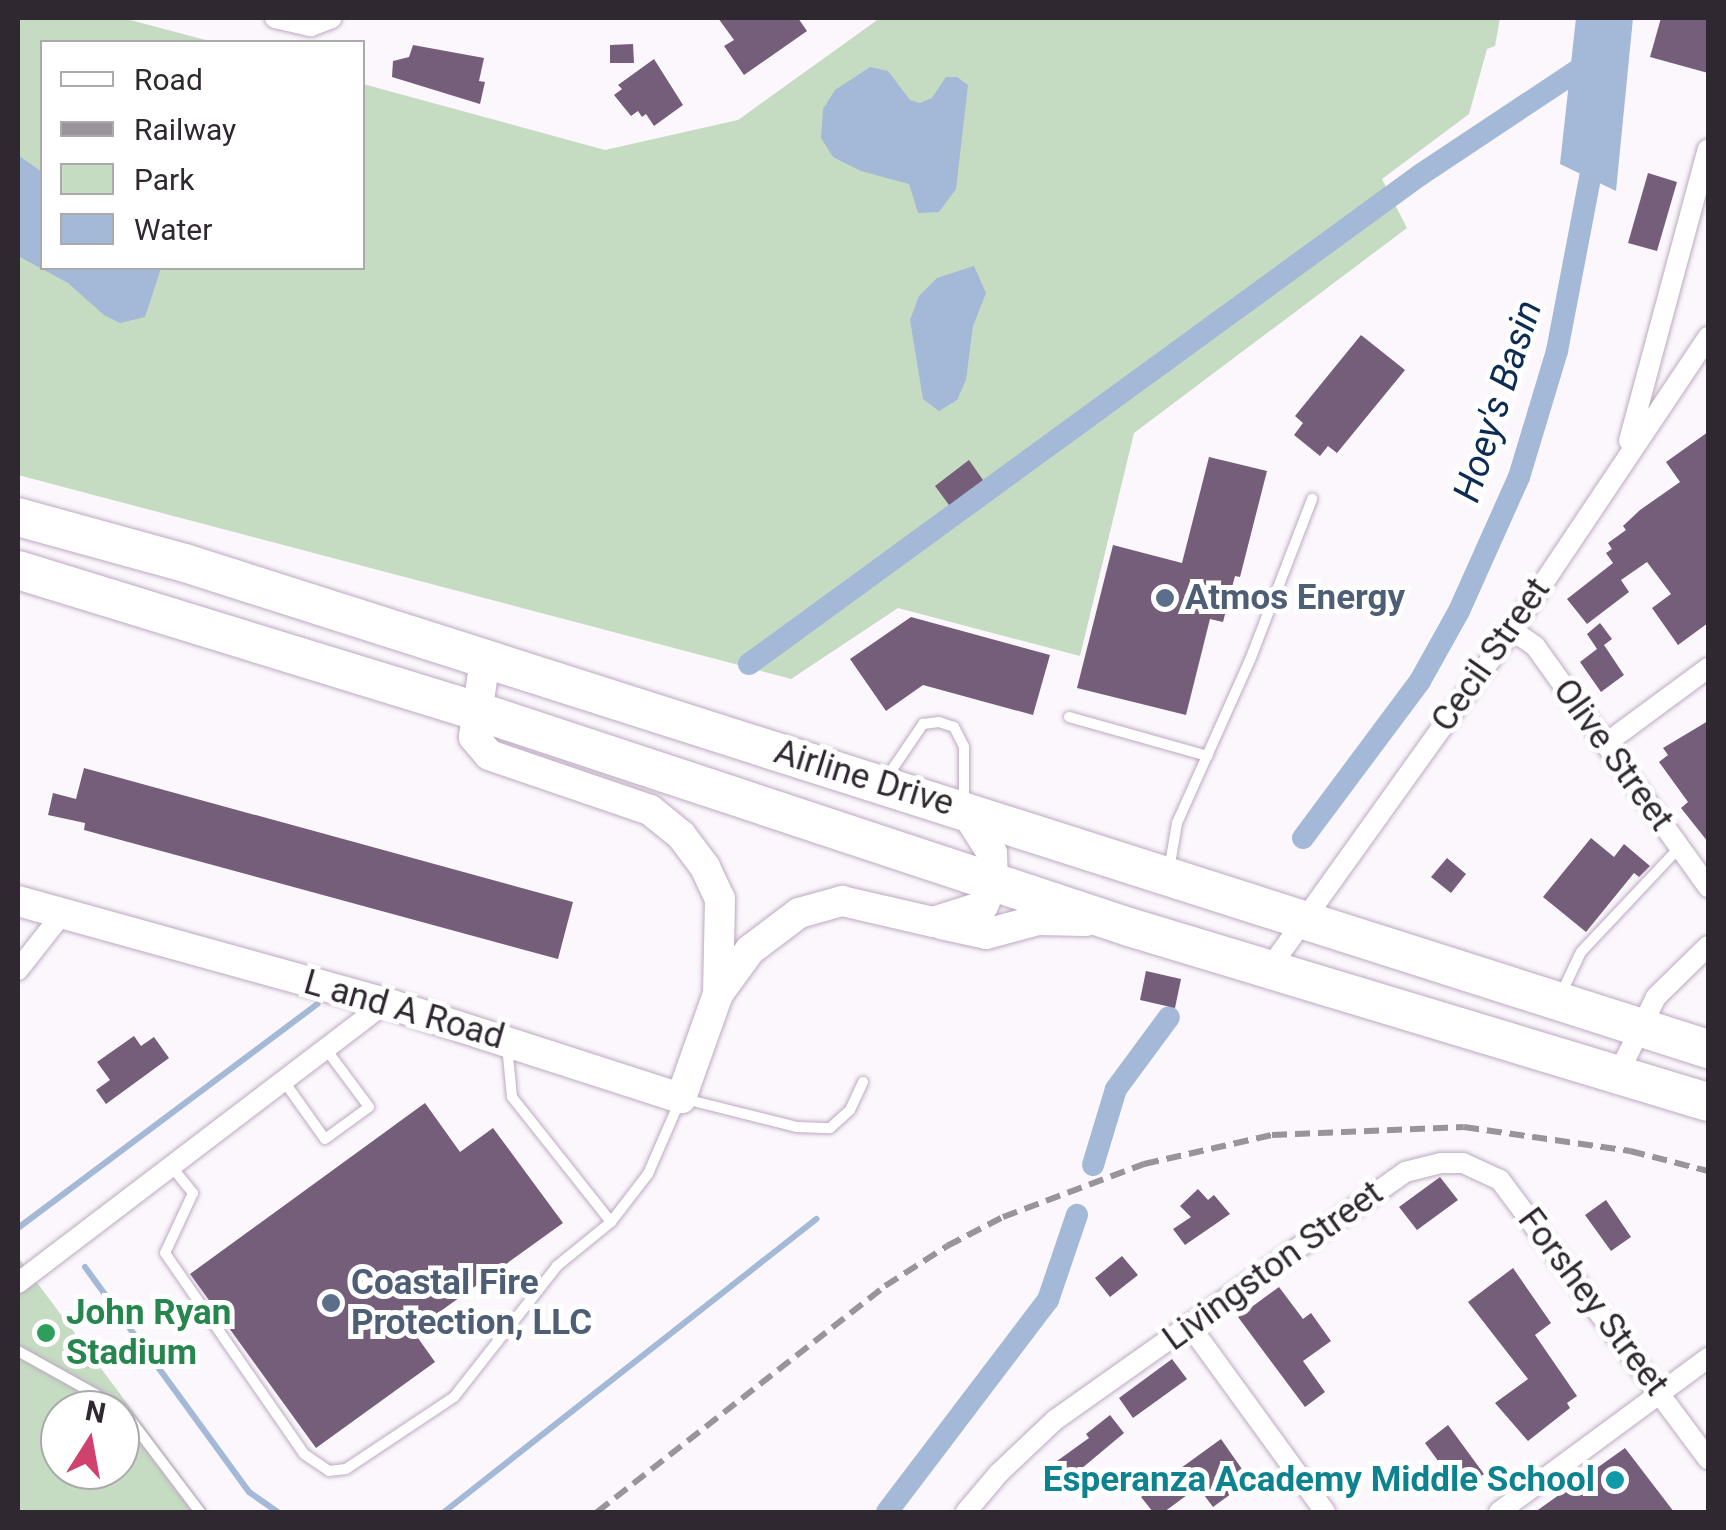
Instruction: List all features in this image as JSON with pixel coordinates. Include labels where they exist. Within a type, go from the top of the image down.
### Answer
[{"type":"highway","name":"Airline Drive","points":[[18,517],[185,563],[1708,1049]]},
{"type":"highway","name":"Airline Drive","points":[[18,570],[150,607],[474,710],[1130,927],[1708,1102]]},
{"type":"street","points":[[275,18],[311,26],[332,18]]},
{"type":"street","points":[[1624,458],[1708,149]]},
{"type":"street","name":"Cecil Street","points":[[1268,969],[1512,630],[1708,337]]},
{"type":"street","name":"Olive Street","points":[[1512,630],[1535,646],[1708,888]]},
{"type":"street","points":[[485,658],[474,710],[474,737],[489,756],[650,810],[681,835],[705,867],[720,900],[718,994]]},
{"type":"street","points":[[1605,744],[1708,668]]},
{"type":"street","points":[[933,922],[983,906],[993,882],[992,853],[964,810]]},
{"type":"street","points":[[681,1098],[718,994],[750,950],[798,913],[842,900],[986,934],[1057,918],[1130,927]]},
{"type":"street","name":"L and A Road","points":[[18,901],[386,1003],[681,1098]]},
{"type":"street","points":[[18,970],[62,914]]},
{"type":"street","points":[[1618,1076],[1637,1028],[1665,986],[1708,946]]},
{"type":"street","points":[[18,1284],[386,1003]]},
{"type":"street","name":"Livingston Street","points":[[966,1512],[1022,1450],[1092,1394],[1405,1172],[1462,1163]]},
{"type":"street","name":"Forshey Street","points":[[1462,1163],[1500,1180],[1708,1459]]},
{"type":"street","points":[[1190,1326],[1325,1512]]},
{"type":"street","points":[[1499,1512],[1708,1358]]},
{"type":"lane","points":[[1168,876],[1177,822],[1250,660],[1312,500]]},
{"type":"lane","points":[[1069,717],[1208,756]]},
{"type":"lane","points":[[882,784],[923,724],[939,722],[954,727],[964,747],[964,810]]},
{"type":"lane","points":[[1557,1002],[1581,952],[1680,848]]},
{"type":"lane","points":[[507,1040],[512,1097],[611,1222]]},
{"type":"lane","points":[[283,1080],[325,1139],[369,1106],[325,1048]]},
{"type":"lane","points":[[171,1166],[193,1192],[165,1253],[304,1454],[329,1471],[346,1470],[454,1397],[557,1266],[611,1222],[648,1174],[681,1098],[797,1127],[830,1128],[850,1110],[863,1082]]},
{"type":"lane","points":[[18,1351],[122,1409],[200,1512]]},
{"type":"green space","points":[[18,18],[123,18],[206,40],[40,40],[40,270],[365,270],[365,85],[605,150],[738,120],[880,18],[1500,18],[1495,46],[1487,49],[1469,114],[1382,179],[1407,228],[1134,433],[1080,656],[898,608],[791,679],[18,475]]},
{"type":"green space","name":"John Ryan Stadium","points":[[18,1257],[117,1390],[40,1390],[40,1490],[140,1490],[140,1421],[208,1512],[18,1512]]},
{"type":"water","points":[[1576,18],[1633,18],[1616,191],[1560,164]]},
{"type":"water","points":[[870,67],[888,71],[910,100],[920,103],[932,98],[946,77],[957,77],[968,85],[956,189],[939,212],[918,213],[909,184],[861,171],[833,157],[821,138],[823,109],[835,90]]},
{"type":"water","points":[[18,155],[40,171],[40,268],[18,256]]},
{"type":"water","points":[[974,266],[986,293],[973,326],[966,380],[957,400],[939,411],[923,399],[910,320],[919,296],[937,278]]},
{"type":"water","points":[[44,270],[160,270],[145,317],[120,323],[104,315],[68,283]]},
{"type":"building","points":[[718,18],[798,18],[807,31],[744,75],[724,46],[734,40]]},
{"type":"building","points":[[1661,18],[1708,18],[1708,73],[1650,57]]},
{"type":"building","points":[[633,44],[634,63],[610,63],[610,45]]},
{"type":"building","points":[[413,45],[484,58],[479,81],[485,82],[480,104],[392,77],[393,61],[409,57]]},
{"type":"building","points":[[654,59],[683,105],[654,126],[646,114],[642,117],[638,111],[631,116],[614,95],[622,89],[618,85]]},
{"type":"building","points":[[1648,173],[1677,182],[1657,251],[1628,243]]},
{"type":"building","points":[[1361,335],[1405,370],[1337,453],[1328,446],[1320,456],[1294,435],[1303,423],[1295,416]]},
{"type":"building","points":[[1708,432],[1708,623],[1678,645],[1652,608],[1671,594],[1647,562],[1621,580],[1629,592],[1587,624],[1567,599],[1613,563],[1606,553],[1612,549],[1608,543],[1626,530],[1623,526],[1680,482],[1666,462]]},
{"type":"building","name":"Atmos Energy","points":[[1209,457],[1267,471],[1240,577],[1235,576],[1223,622],[1210,619],[1186,715],[1077,688],[1113,545],[1182,563]]},
{"type":"building","points":[[969,460],[983,480],[949,505],[935,486]]},
{"type":"building","points":[[911,617],[1050,655],[1033,715],[923,685],[886,711],[850,659]]},
{"type":"building","points":[[1600,623],[1612,639],[1604,645],[1624,675],[1601,692],[1580,662],[1597,649],[1587,634]]},
{"type":"building","points":[[1708,721],[1708,842],[1681,808],[1688,802],[1659,762],[1668,755],[1663,748]]},
{"type":"building","points":[[84,768],[573,902],[558,959],[84,830],[85,823],[48,815],[53,793],[76,799]]},
{"type":"building","points":[[1591,838],[1614,857],[1624,844],[1650,866],[1639,877],[1634,873],[1586,932],[1543,897]]},
{"type":"building","points":[[1447,858],[1466,874],[1451,893],[1431,877]]},
{"type":"building","points":[[1146,971],[1181,979],[1175,1008],[1140,1000]]},
{"type":"building","points":[[134,1036],[141,1046],[154,1037],[169,1058],[106,1104],[96,1090],[110,1080],[97,1062]]},
{"type":"building","name":"Coastal Fire Protection, LLC","points":[[425,1103],[460,1152],[493,1128],[563,1223],[413,1331],[435,1362],[316,1448],[190,1274]]},
{"type":"building","points":[[1440,1177],[1458,1200],[1417,1230],[1399,1207]]},
{"type":"building","points":[[1198,1189],[1208,1200],[1214,1195],[1230,1214],[1185,1245],[1173,1229],[1191,1217],[1180,1206]]},
{"type":"building","points":[[1606,1200],[1631,1237],[1611,1251],[1585,1215]]},
{"type":"building","points":[[1122,1256],[1138,1275],[1110,1297],[1095,1278]]},
{"type":"building","points":[[1513,1268],[1551,1323],[1535,1335],[1577,1396],[1567,1403],[1570,1408],[1528,1441],[1495,1403],[1528,1379],[1468,1302]]},
{"type":"building","points":[[1279,1287],[1303,1319],[1311,1313],[1331,1341],[1303,1361],[1325,1392],[1305,1407],[1238,1317]]},
{"type":"building","points":[[1172,1359],[1187,1379],[1133,1418],[1119,1398]]},
{"type":"building","points":[[1110,1415],[1124,1433],[1063,1484],[1050,1466],[1089,1438],[1086,1434]]},
{"type":"building","points":[[1448,1425],[1484,1474],[1460,1491],[1425,1443]]},
{"type":"building","points":[[1221,1439],[1244,1472],[1230,1483],[1235,1491],[1213,1507],[1198,1487],[1164,1512],[1153,1512],[1141,1497]]},
{"type":"building","name":"Esperanza Academy Middle School","points":[[1625,1448],[1674,1512],[1535,1512]]},
{"type":"waterway","points":[[749,664],[1420,175],[1596,58]]},
{"type":"waterway","name":"Hoey's Basin","points":[[1303,838],[1420,681],[1459,611],[1519,477],[1557,351],[1595,151]]},
{"type":"waterway","points":[[18,1228],[317,1004]]},
{"type":"waterway","points":[[1093,1165],[1116,1089],[1169,1017]]},
{"type":"waterway","points":[[887,1512],[1048,1300],[1077,1215]]},
{"type":"waterway","points":[[444,1512],[817,1219]]},
{"type":"waterway","points":[[85,1267],[249,1492],[278,1512]]},
{"type":"railway","points":[[597,1512],[885,1286],[947,1246],[1003,1217],[1144,1164],[1272,1135],[1464,1127],[1630,1151],[1708,1171]]},
{"type":"place","name":"Atmos Energy","points":[[1165,598]]},
{"type":"place","name":"Coastal Fire Protection, LLC","points":[[331,1303]]},
{"type":"place","name":"John Ryan Stadium","points":[[46,1333]]},
{"type":"place","name":"Esperanza Academy Middle School","points":[[1615,1480]]}]
